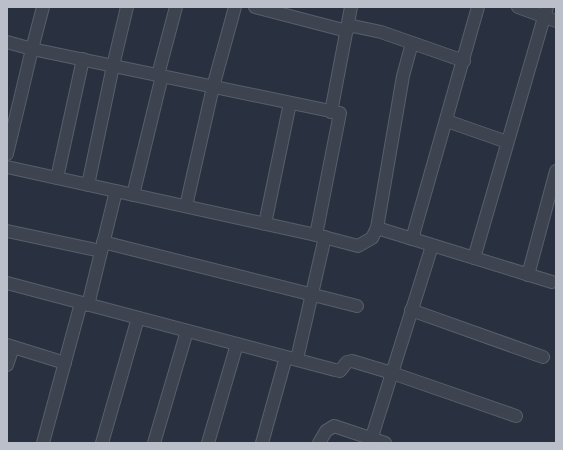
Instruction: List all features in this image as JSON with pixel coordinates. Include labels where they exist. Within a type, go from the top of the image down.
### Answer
[{"type":"street","points":[[7,154],[43,7]]},
{"type":"street","points":[[88,185],[127,7]]},
{"type":"street","points":[[133,195],[176,7]]},
{"type":"street","points":[[186,206],[213,87],[235,7]]},
{"type":"street","points":[[255,7],[348,28],[381,32],[464,61]]},
{"type":"street","points":[[331,112],[351,7]]},
{"type":"street","points":[[412,239],[447,121],[478,7]]},
{"type":"street","points":[[518,7],[545,12],[556,20]]},
{"type":"street","points":[[474,258],[545,12]]},
{"type":"street","points":[[7,42],[32,49],[340,114],[312,295],[292,358],[262,443]]},
{"type":"street","points":[[7,167],[320,236],[358,246],[372,238],[377,228],[403,76],[412,43]]},
{"type":"street","points":[[56,178],[83,60]]},
{"type":"street","points":[[265,224],[290,103]]},
{"type":"street","points":[[447,121],[507,142]]},
{"type":"street","points":[[528,275],[556,171]]},
{"type":"street","points":[[43,443],[65,363],[102,247],[116,191]]},
{"type":"street","points":[[377,228],[552,282]]},
{"type":"street","points":[[7,231],[102,247],[357,306]]},
{"type":"street","points":[[371,441],[432,246]]},
{"type":"street","points":[[7,284],[340,371],[347,362],[352,361],[392,373],[516,416]]},
{"type":"street","points":[[411,310],[543,357]]},
{"type":"street","points":[[102,443],[138,318]]},
{"type":"street","points":[[154,443],[187,331]]},
{"type":"street","points":[[208,443],[237,344]]},
{"type":"street","points":[[7,365],[10,346],[65,363]]},
{"type":"street","points":[[319,443],[326,431],[334,426],[371,441],[385,443]]}]
